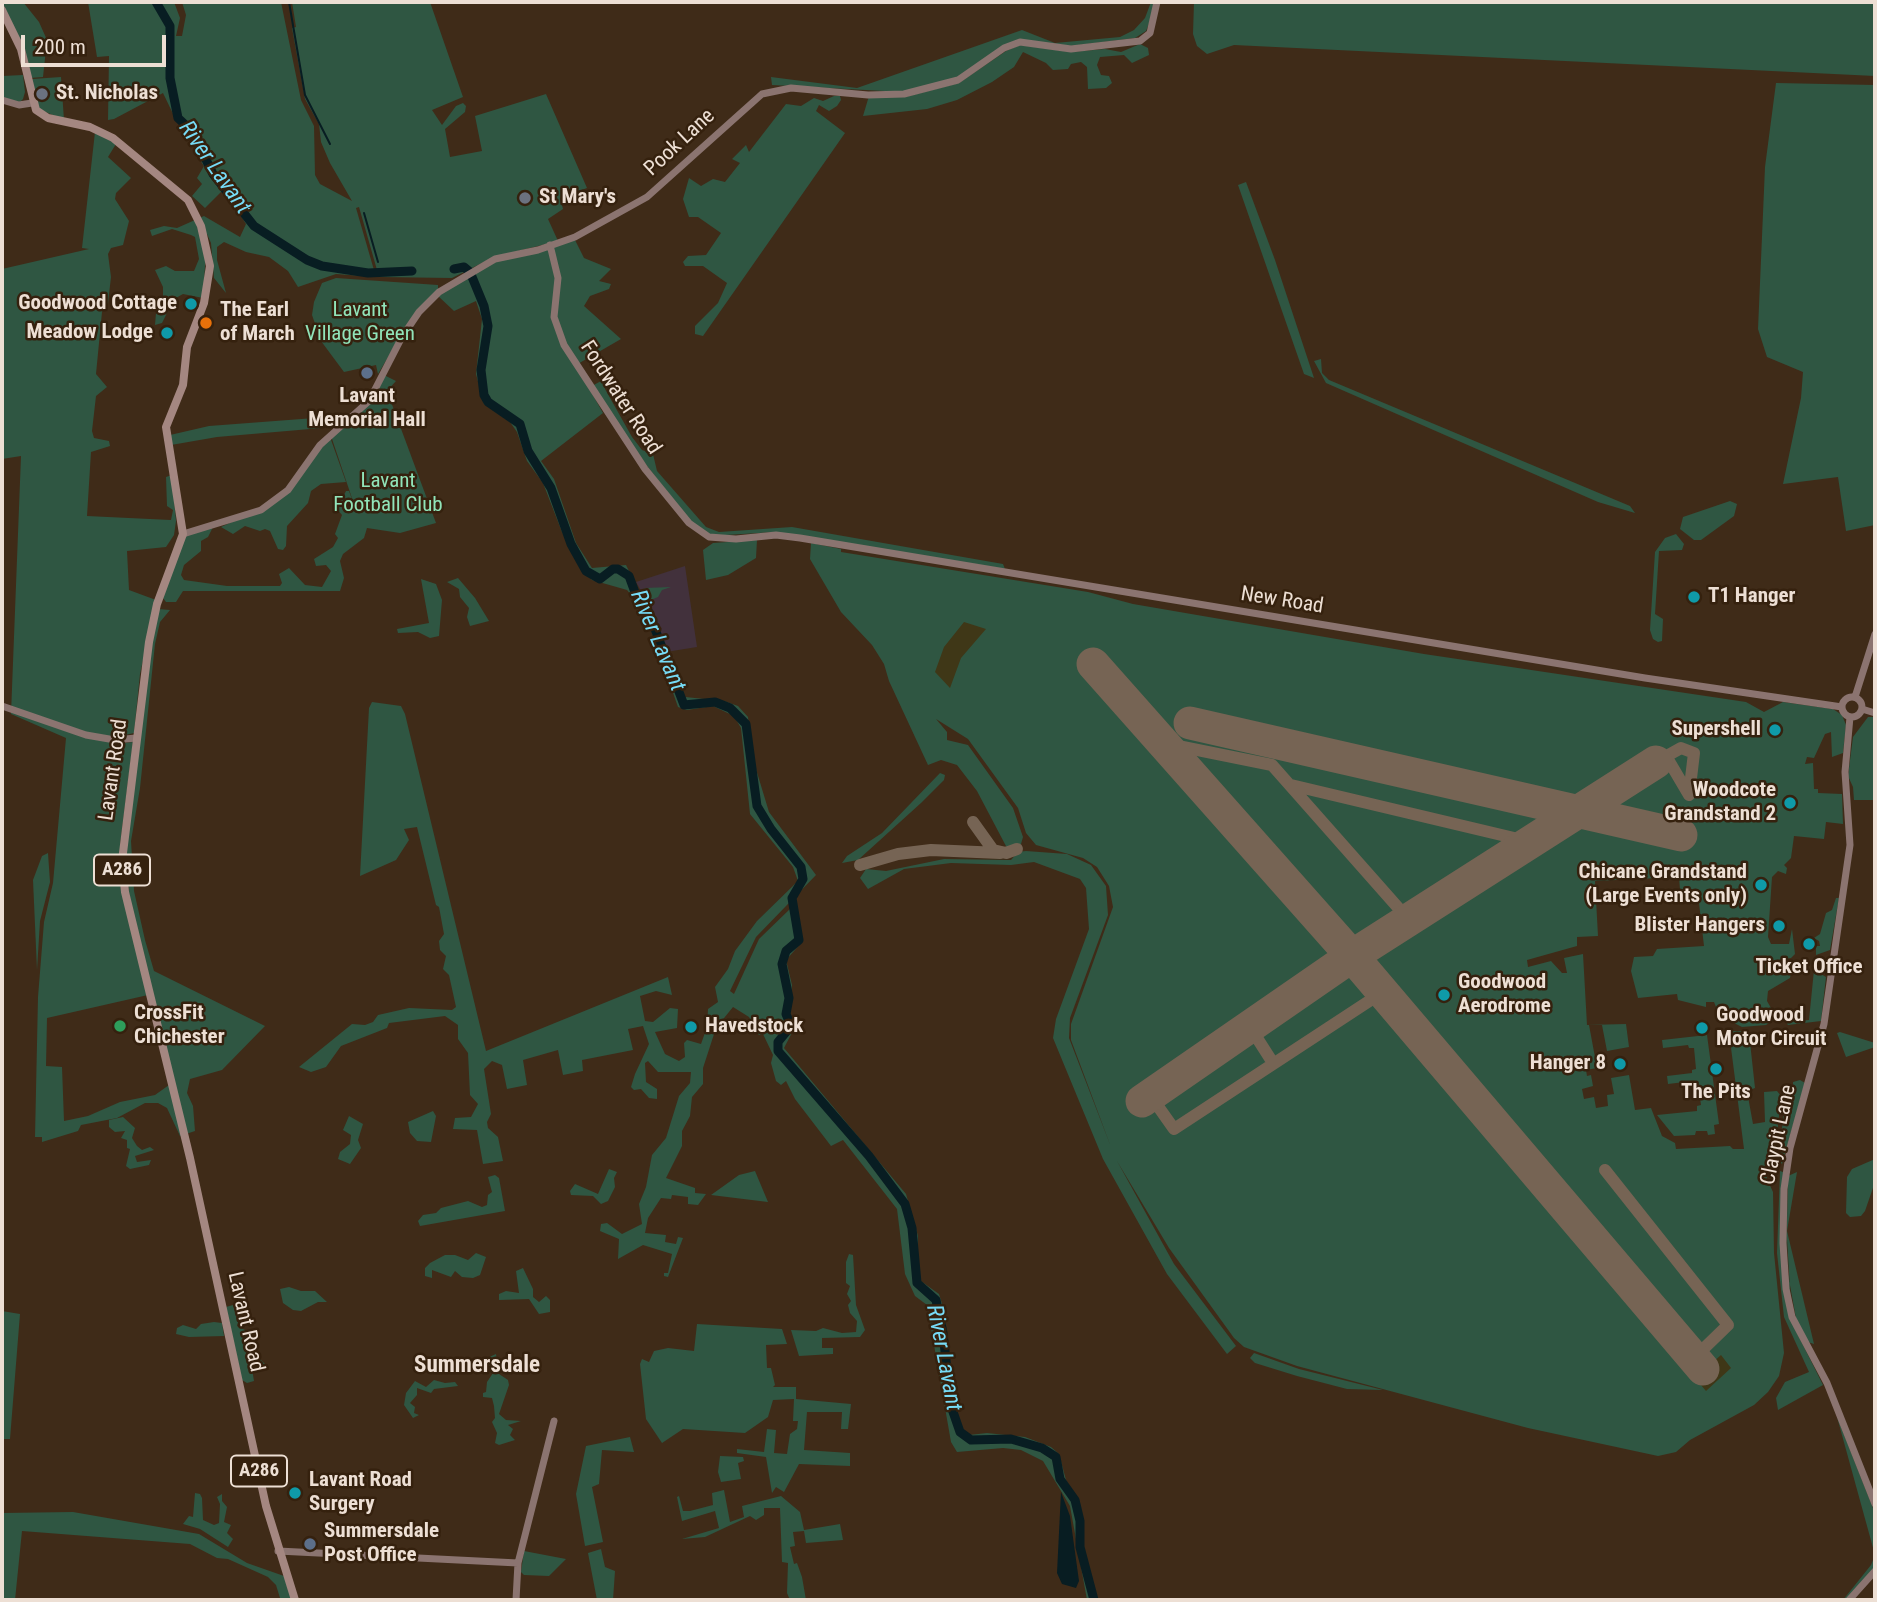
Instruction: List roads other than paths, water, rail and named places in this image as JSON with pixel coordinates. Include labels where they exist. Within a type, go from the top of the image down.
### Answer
[{"type":"main road","points":[[2,10],[21,49],[32,103]]},
{"type":"main road","name":"Lavant Road","points":[[32,103],[38,112],[48,118],[90,127],[113,138],[135,153],[188,200],[201,226],[210,266],[204,303],[187,347],[183,385],[166,427],[183,534],[154,615],[122,845],[125,892],[188,1149],[278,1551],[295,1600]]},
{"type":"street","name":"Pook Lane","points":[[183,534],[261,510],[288,490],[325,440],[369,401],[419,313],[439,292],[495,259],[550,246],[575,237],[618,215],[658,189],[723,125],[770,90],[791,88],[868,95],[904,94],[929,89],[958,80],[1004,48],[1020,42],[1072,49],[1140,41],[1150,33],[1157,2]]},
{"type":"street","points":[[2,100],[19,106],[32,103]]},
{"type":"street","name":"Fordwater Road","points":[[550,246],[558,278],[554,317],[564,345],[645,468],[689,523],[700,533],[718,540]]},
{"type":"street","name":"New Road","points":[[718,540],[776,535],[800,538],[1645,678],[1842,707]]},
{"type":"street","points":[[1855,697],[1875,634]]},
{"type":"street","points":[[1855,697],[1846,698],[1842,707],[1850,717],[1862,709]]},
{"type":"street","points":[[1855,697],[1861,703],[1862,709]]},
{"type":"street","points":[[2,706],[101,739],[136,738]]},
{"type":"street","points":[[1862,709],[1875,713]]},
{"type":"street","name":"Claypit Lane","points":[[1850,717],[1845,772],[1850,845],[1824,1024],[1790,1148],[1784,1189],[1783,1242],[1786,1289],[1792,1317],[1827,1384],[1875,1504]]},
{"type":"street","points":[[516,1600],[518,1563],[554,1421]]},
{"type":"street","points":[[278,1551],[518,1563]]},
{"type":"street","points":[[1849,1600],[1875,1571]]},
{"type":"water","points":[[1061,1492],[1070,1516],[1079,1581],[1076,1588],[1062,1584],[1057,1573]]},
{"type":"waterway","name":"River Lavant","points":[[156,2],[170,26],[170,78],[178,118],[192,131],[213,174],[254,226],[307,260],[322,266],[368,273],[412,271]]},
{"type":"waterway","points":[[289,2],[305,95],[330,144]]},
{"type":"waterway","points":[[364,213],[378,262]]},
{"type":"waterway","name":"River Lavant","points":[[454,269],[464,267],[470,272],[484,306],[488,326],[481,370],[484,395],[488,402],[520,424],[528,451],[551,488],[571,544],[586,571],[600,579],[613,569],[629,576],[636,595],[647,608],[684,705],[715,702],[730,708],[746,724],[757,806],[771,829],[801,867],[803,879],[792,898],[799,940],[786,951],[782,964],[789,998],[786,1014],[791,1026],[778,1042],[778,1051],[869,1156],[905,1204],[912,1228],[917,1283],[936,1300],[943,1333],[951,1406],[960,1432],[971,1440],[1011,1439],[1042,1448],[1056,1457],[1060,1479],[1075,1500],[1080,1521],[1080,1547],[1094,1600]]},
{"type":"place","name":"St. Nicholas","points":[[42,94]]},
{"type":"place","name":"St Mary's","points":[[525,198]]},
{"type":"place","name":"Goodwood Cottage","points":[[191,304]]},
{"type":"place","name":"The Earl of March","points":[[206,323]]},
{"type":"place","name":"Meadow Lodge","points":[[167,333]]},
{"type":"place","name":"Lavant Memorial Hall","points":[[367,373]]},
{"type":"place","name":"T1 Hanger","points":[[1694,597]]},
{"type":"place","name":"Supershell","points":[[1775,730]]},
{"type":"place","name":"Woodcote Grandstand 2","points":[[1790,803]]},
{"type":"place","name":"Chicane Grandstand (Large Events only)","points":[[1761,885]]},
{"type":"place","name":"Blister Hangers","points":[[1779,926]]},
{"type":"place","name":"Ticket Office","points":[[1809,944]]},
{"type":"place","name":"Goodwood Aerodrome","points":[[1444,995]]},
{"type":"place","name":"CrossFit Chichester","points":[[120,1026]]},
{"type":"place","name":"Havedstock","points":[[691,1027]]},
{"type":"place","name":"Goodwood Motor Circuit","points":[[1702,1028]]},
{"type":"place","name":"Hanger 8","points":[[1620,1064]]},
{"type":"place","name":"The Pits","points":[[1716,1069]]},
{"type":"place","name":"Lavant Road Surgery","points":[[295,1493]]},
{"type":"place","name":"Summersdale Post Office","points":[[310,1544]]},
{"type":"district","name":"Summersdale","points":[[477,1366]]},
{"type":"park label","name":"Lavant Village Green","points":[[360,323]]},
{"type":"park label","name":"Lavant Football Club","points":[[388,494]]}]
